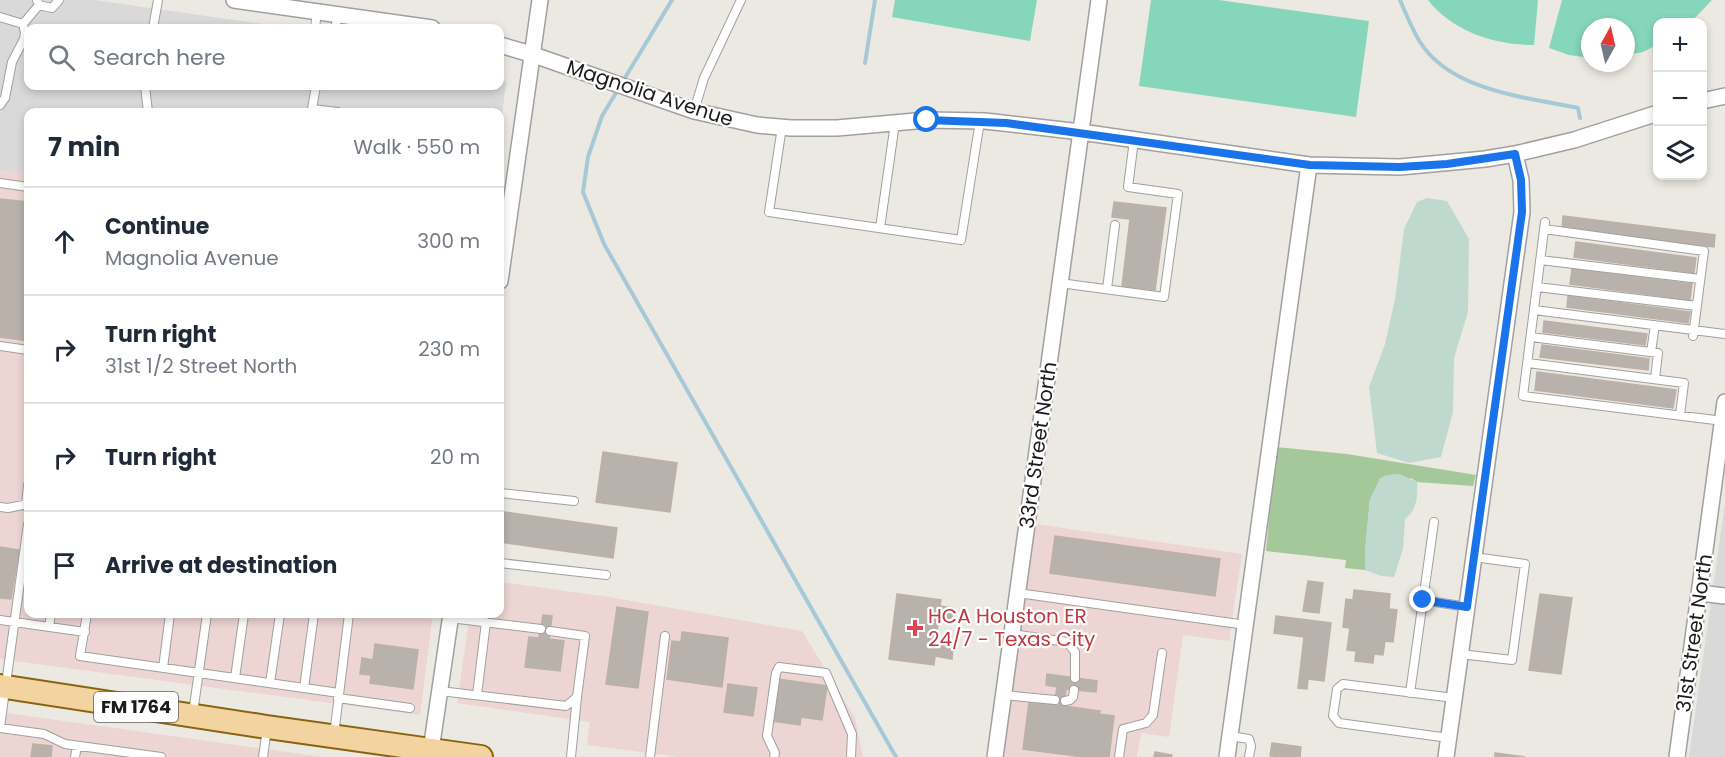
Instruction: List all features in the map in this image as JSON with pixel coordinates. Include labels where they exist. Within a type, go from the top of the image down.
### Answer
[{"type":"main road","name":"FM 1764","points":[[2,687],[468,756]]},
{"type":"street","points":[[234,0],[317,12],[336,22],[368,24]]},
{"type":"street","points":[[504,252],[540,0]]},
{"type":"street","name":"33rd Street North","points":[[995,757],[1099,0]]},
{"type":"street","name":"Magnolia Avenue","points":[[504,46],[729,121],[782,128],[837,128],[927,120],[980,121],[1081,132],[1310,165],[1400,167],[1447,164],[1515,154],[1574,140],[1653,115]]},
{"type":"street","points":[[1707,101],[1724,101]]},
{"type":"street","points":[[1446,757],[1522,212],[1521,180],[1515,154]]},
{"type":"street","points":[[1227,757],[1310,165]]},
{"type":"street","name":"31st Street North","points":[[1677,757],[1700,593],[1719,498],[1722,421],[1725,402]]},
{"type":"street","points":[[1700,593],[1725,596]]},
{"type":"street","points":[[431,750],[451,618]]},
{"type":"lane","points":[[24,28],[23,24],[38,2],[52,8],[59,0]]},
{"type":"lane","points":[[154,24],[158,0]]},
{"type":"lane","points":[[694,111],[704,78],[741,0]]},
{"type":"lane","points":[[316,24],[317,12]]},
{"type":"lane","points":[[0,17],[23,24]]},
{"type":"lane","points":[[0,105],[5,98],[12,62],[24,39]]},
{"type":"lane","points":[[145,90],[148,108]]},
{"type":"lane","points":[[312,108],[315,90]]},
{"type":"lane","points":[[782,128],[769,212],[961,240],[980,121]]},
{"type":"lane","points":[[880,228],[895,123]]},
{"type":"lane","points":[[1060,283],[1164,297],[1178,194],[1128,187],[1134,140]]},
{"type":"lane","points":[[0,183],[24,186]]},
{"type":"lane","points":[[1107,289],[1115,225]]},
{"type":"lane","points":[[1693,333],[1704,250],[1545,226],[1523,396],[1722,421]]},
{"type":"lane","points":[[1540,260],[1700,279]]},
{"type":"lane","points":[[1537,287],[1696,306]]},
{"type":"lane","points":[[1534,310],[1655,325],[1693,333],[1725,334]]},
{"type":"lane","points":[[1651,352],[1655,325]]},
{"type":"lane","points":[[1531,337],[1658,353],[1655,379]]},
{"type":"lane","points":[[0,346],[24,349]]},
{"type":"lane","points":[[1528,363],[1684,383],[1680,416]]},
{"type":"lane","points":[[504,493],[574,501]]},
{"type":"lane","points":[[0,507],[24,506]]},
{"type":"lane","points":[[1410,693],[1434,522]]},
{"type":"lane","points":[[24,554],[15,622],[2,687],[0,728],[44,734],[65,744],[161,757]]},
{"type":"lane","points":[[1460,654],[1512,660],[1525,564],[1474,557]]},
{"type":"lane","points":[[504,563],[606,575]]},
{"type":"lane","points":[[1018,593],[1246,625]]},
{"type":"lane","points":[[1423,600],[1467,607]]},
{"type":"lane","points":[[49,627],[50,618]]},
{"type":"lane","points":[[86,618],[80,656],[304,688],[410,708]]},
{"type":"lane","points":[[163,668],[169,618]]},
{"type":"lane","points":[[193,716],[206,618]]},
{"type":"lane","points":[[235,678],[243,618]]},
{"type":"lane","points":[[270,683],[279,618]]},
{"type":"lane","points":[[304,688],[313,618]]},
{"type":"lane","points":[[334,736],[349,618]]},
{"type":"lane","points":[[463,618],[541,630]]},
{"type":"lane","points":[[0,620],[84,632]]},
{"type":"lane","points":[[477,695],[486,622]]},
{"type":"lane","points":[[550,631],[585,636],[571,757]]},
{"type":"lane","points":[[1012,634],[1067,642],[1075,652],[1075,678]]},
{"type":"lane","points":[[650,757],[665,636]]},
{"type":"lane","points":[[1119,757],[1123,729],[1146,723],[1153,715],[1162,653]]},
{"type":"lane","points":[[774,757],[775,753],[767,736],[776,673],[779,667],[826,673],[852,734],[851,757]]},
{"type":"lane","points":[[1449,738],[1339,723],[1333,716],[1337,689],[1343,684],[1454,698]]},
{"type":"lane","points":[[1065,700],[1073,697],[1074,690]]},
{"type":"lane","points":[[440,691],[566,706],[577,697]]},
{"type":"lane","points":[[1004,694],[1055,700]]},
{"type":"lane","points":[[263,757],[267,727]]},
{"type":"lane","points":[[1230,736],[1249,739],[1251,746],[1249,757]]},
{"type":"lane","points":[[75,757],[77,746]]},
{"type":"shaded area","points":[[0,0],[94,0],[263,24],[24,24],[24,90],[504,90],[504,80],[506,83],[503,108],[24,108],[24,173],[0,170]]},
{"type":"shaded area","points":[[0,170],[24,173],[24,618],[432,618],[420,715],[0,659]]},
{"type":"shaded area","points":[[1725,503],[1725,757],[1689,757]]},
{"type":"shaded area","points":[[1035,524],[1242,554],[1229,641],[1183,635],[1169,737],[1141,733],[1137,757],[1003,757]]},
{"type":"shaded area","points":[[504,583],[609,597],[802,631],[855,718],[863,757],[679,757],[587,745],[590,722],[457,703],[469,618],[504,618]]},
{"type":"shaded area","points":[[0,712],[323,757],[0,757]]},
{"type":"green space","points":[[895,0],[1037,0],[1030,41],[892,17]]},
{"type":"green space","points":[[1151,0],[1219,0],[1369,21],[1356,117],[1139,86]]},
{"type":"green space","points":[[1428,0],[1538,0],[1534,45],[1504,42],[1476,34],[1450,21]]},
{"type":"green space","points":[[1562,0],[1712,0],[1695,18],[1653,18],[1653,47],[1643,52],[1635,53],[1635,18],[1581,18],[1581,57],[1549,48]]},
{"type":"green space","points":[[1427,198],[1447,201],[1469,239],[1468,312],[1454,358],[1453,412],[1441,457],[1409,463],[1377,453],[1369,387],[1385,344],[1395,299],[1404,229],[1417,202]]},
{"type":"green space","points":[[1276,447],[1347,454],[1476,475],[1473,486],[1417,482],[1411,478],[1370,499],[1365,570],[1345,568],[1346,560],[1266,551]]},
{"type":"green space","points":[[1399,474],[1417,482],[1417,497],[1412,511],[1405,519],[1403,549],[1394,577],[1381,576],[1365,570],[1370,499],[1380,478]]},
{"type":"building","points":[[0,199],[24,202],[24,340],[0,337]]},
{"type":"building","points":[[1114,202],[1166,208],[1155,290],[1122,286],[1130,219],[1112,217]]},
{"type":"building","points":[[1563,216],[1715,235],[1714,247],[1562,228]]},
{"type":"building","points":[[1576,242],[1696,258],[1694,273],[1574,257]]},
{"type":"building","points":[[1572,269],[1692,284],[1690,300],[1570,284]]},
{"type":"building","points":[[1568,296],[1690,312],[1688,323],[1567,307]]},
{"type":"building","points":[[1544,321],[1647,334],[1645,345],[1543,332]]},
{"type":"building","points":[[1542,345],[1649,359],[1648,370],[1540,357]]},
{"type":"building","points":[[1537,372],[1676,390],[1673,408],[1535,390]]},
{"type":"building","points":[[603,452],[677,463],[670,512],[596,502]]},
{"type":"building","points":[[504,512],[617,528],[613,558],[504,543]]},
{"type":"building","points":[[1055,536],[1220,559],[1215,596],[1050,573]]},
{"type":"building","points":[[0,547],[19,550],[11,599],[0,598]]},
{"type":"building","points":[[1308,581],[1323,583],[1319,613],[1303,611]]},
{"type":"building","points":[[1354,590],[1390,594],[1389,609],[1397,610],[1393,642],[1385,641],[1383,655],[1374,654],[1373,663],[1355,661],[1356,651],[1347,650],[1350,628],[1343,627],[1346,599],[1353,600]]},
{"type":"building","points":[[897,594],[941,600],[940,606],[953,608],[952,620],[939,618],[935,645],[953,647],[952,659],[935,656],[934,665],[889,659]]},
{"type":"building","points":[[1540,594],[1572,598],[1561,674],[1529,670]]},
{"type":"building","points":[[617,607],[648,612],[638,688],[606,684]]},
{"type":"building","points":[[543,615],[552,616],[549,639],[564,641],[560,671],[525,667],[529,637],[539,638]]},
{"type":"building","points":[[1276,616],[1331,623],[1324,681],[1308,679],[1307,689],[1298,688],[1304,637],[1274,633]]},
{"type":"building","points":[[682,632],[728,638],[722,687],[667,679],[672,641],[681,642]]},
{"type":"building","points":[[375,644],[418,650],[413,689],[370,683],[371,675],[360,674],[362,658],[373,660]]},
{"type":"building","points":[[1047,674],[1097,681],[1096,692],[1066,689],[1064,706],[1100,711],[1099,714],[1114,716],[1109,757],[1084,757],[1023,749],[1029,702],[1054,705],[1057,687],[1046,685]]},
{"type":"building","points":[[778,679],[827,686],[822,720],[801,717],[800,725],[772,721]]},
{"type":"building","points":[[728,684],[757,688],[753,716],[724,712]]},
{"type":"building","points":[[1272,743],[1301,747],[1300,757],[1270,756]]},
{"type":"building","points":[[33,744],[52,746],[51,757],[31,757]]},
{"type":"building","points":[[1155,752],[1172,755],[1171,757],[1154,757]]},
{"type":"building","points":[[1495,753],[1525,757],[1495,757]]},
{"type":"waterway","points":[[623,81],[672,0]]},
{"type":"waterway","points":[[865,63],[875,0]]},
{"type":"waterway","points":[[1400,0],[1420,42],[1450,71],[1470,82],[1491,89],[1578,108],[1580,118]]},
{"type":"waterway","points":[[619,88],[602,116],[588,157],[583,192],[604,244],[896,757]]},
{"type":"place","name":"HCA Houston ER 24/7 - Texas City","points":[[915,628]]},
{"type":"route","points":[[927,120],[1006,123],[1310,165],[1400,167],[1447,164],[1515,154],[1521,180],[1522,212],[1467,607],[1423,600]]}]
